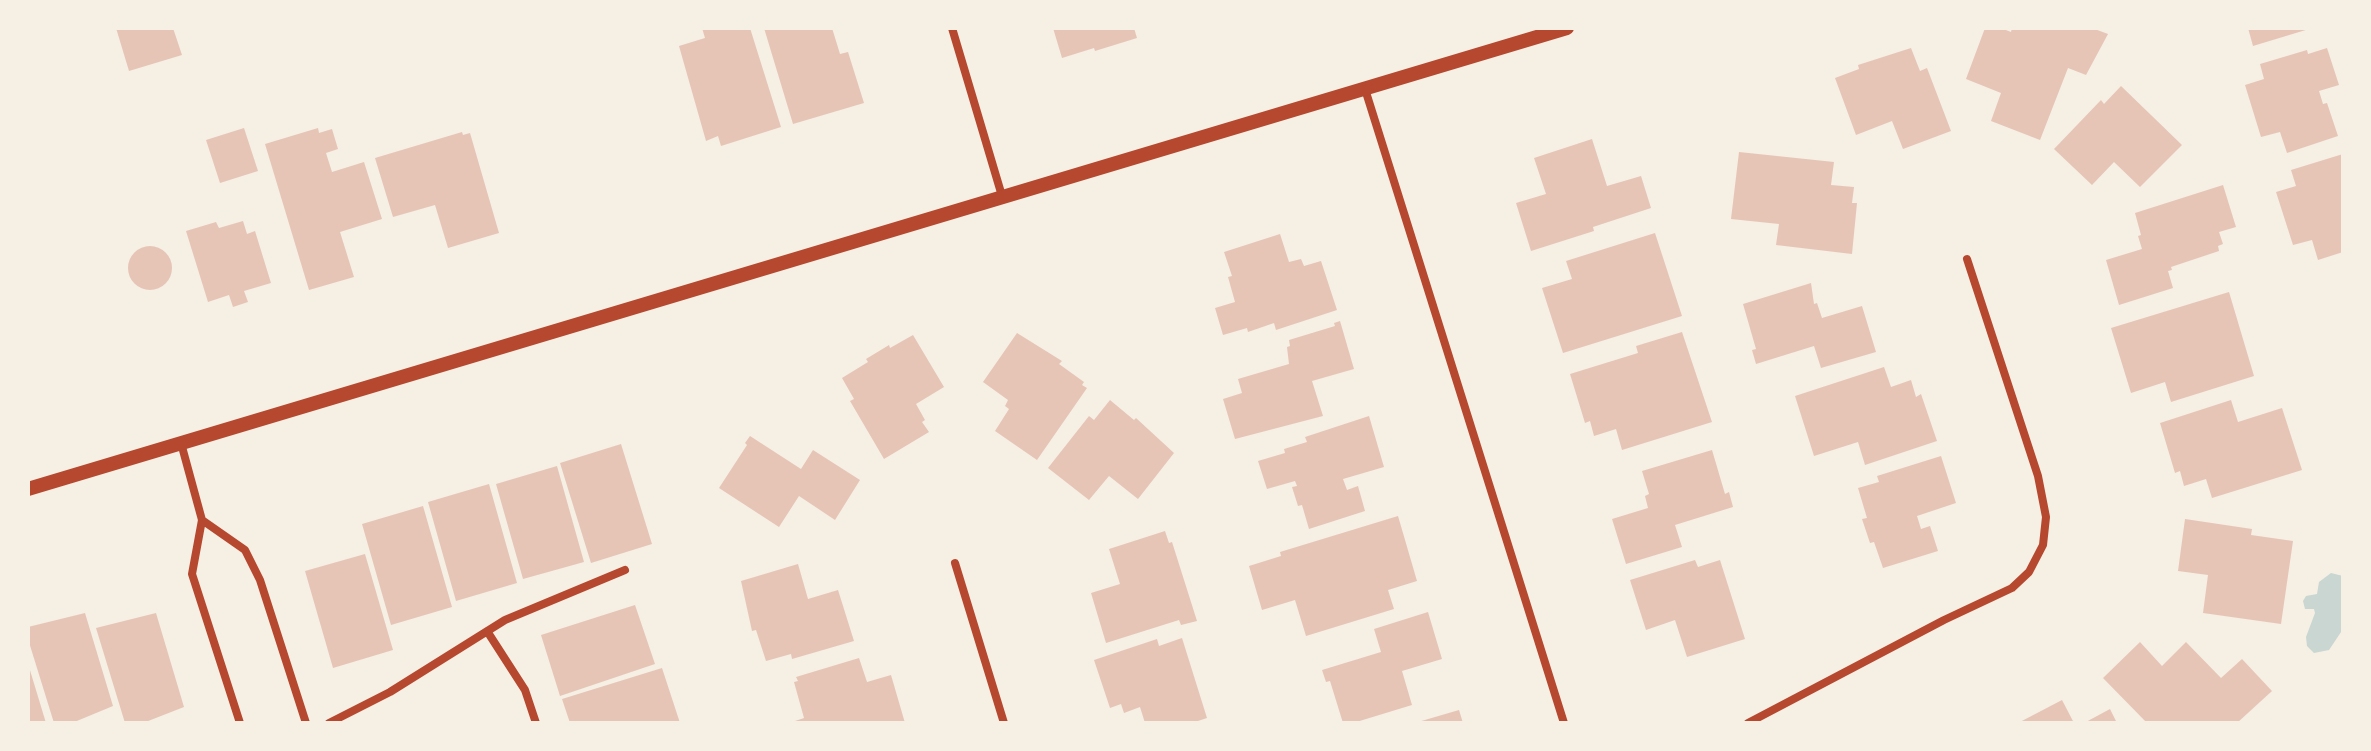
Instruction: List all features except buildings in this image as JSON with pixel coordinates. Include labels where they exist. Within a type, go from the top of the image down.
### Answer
[{"type":"street","points":[[952,28],[1002,196]]},
{"type":"street","points":[[28,489],[1567,28]]},
{"type":"street","points":[[1365,89],[1564,723]]},
{"type":"street","points":[[1748,723],[1944,620],[2012,588],[2029,572],[2043,545],[2046,517],[2038,476],[1967,259]]},
{"type":"street","points":[[181,443],[202,520],[192,574],[240,723]]},
{"type":"street","points":[[202,520],[245,550],[260,580],[306,723]]},
{"type":"street","points":[[955,563],[1004,723]]},
{"type":"street","points":[[329,723],[390,692],[505,620],[625,570]]},
{"type":"street","points":[[487,631],[525,690],[536,723]]},
{"type":"shaded area","points":[[2331,573],[2343,576],[2343,629],[2329,650],[2314,653],[2307,646],[2306,637],[2315,613],[2314,609],[2305,609],[2303,601],[2306,596],[2317,594],[2319,582]]}]
